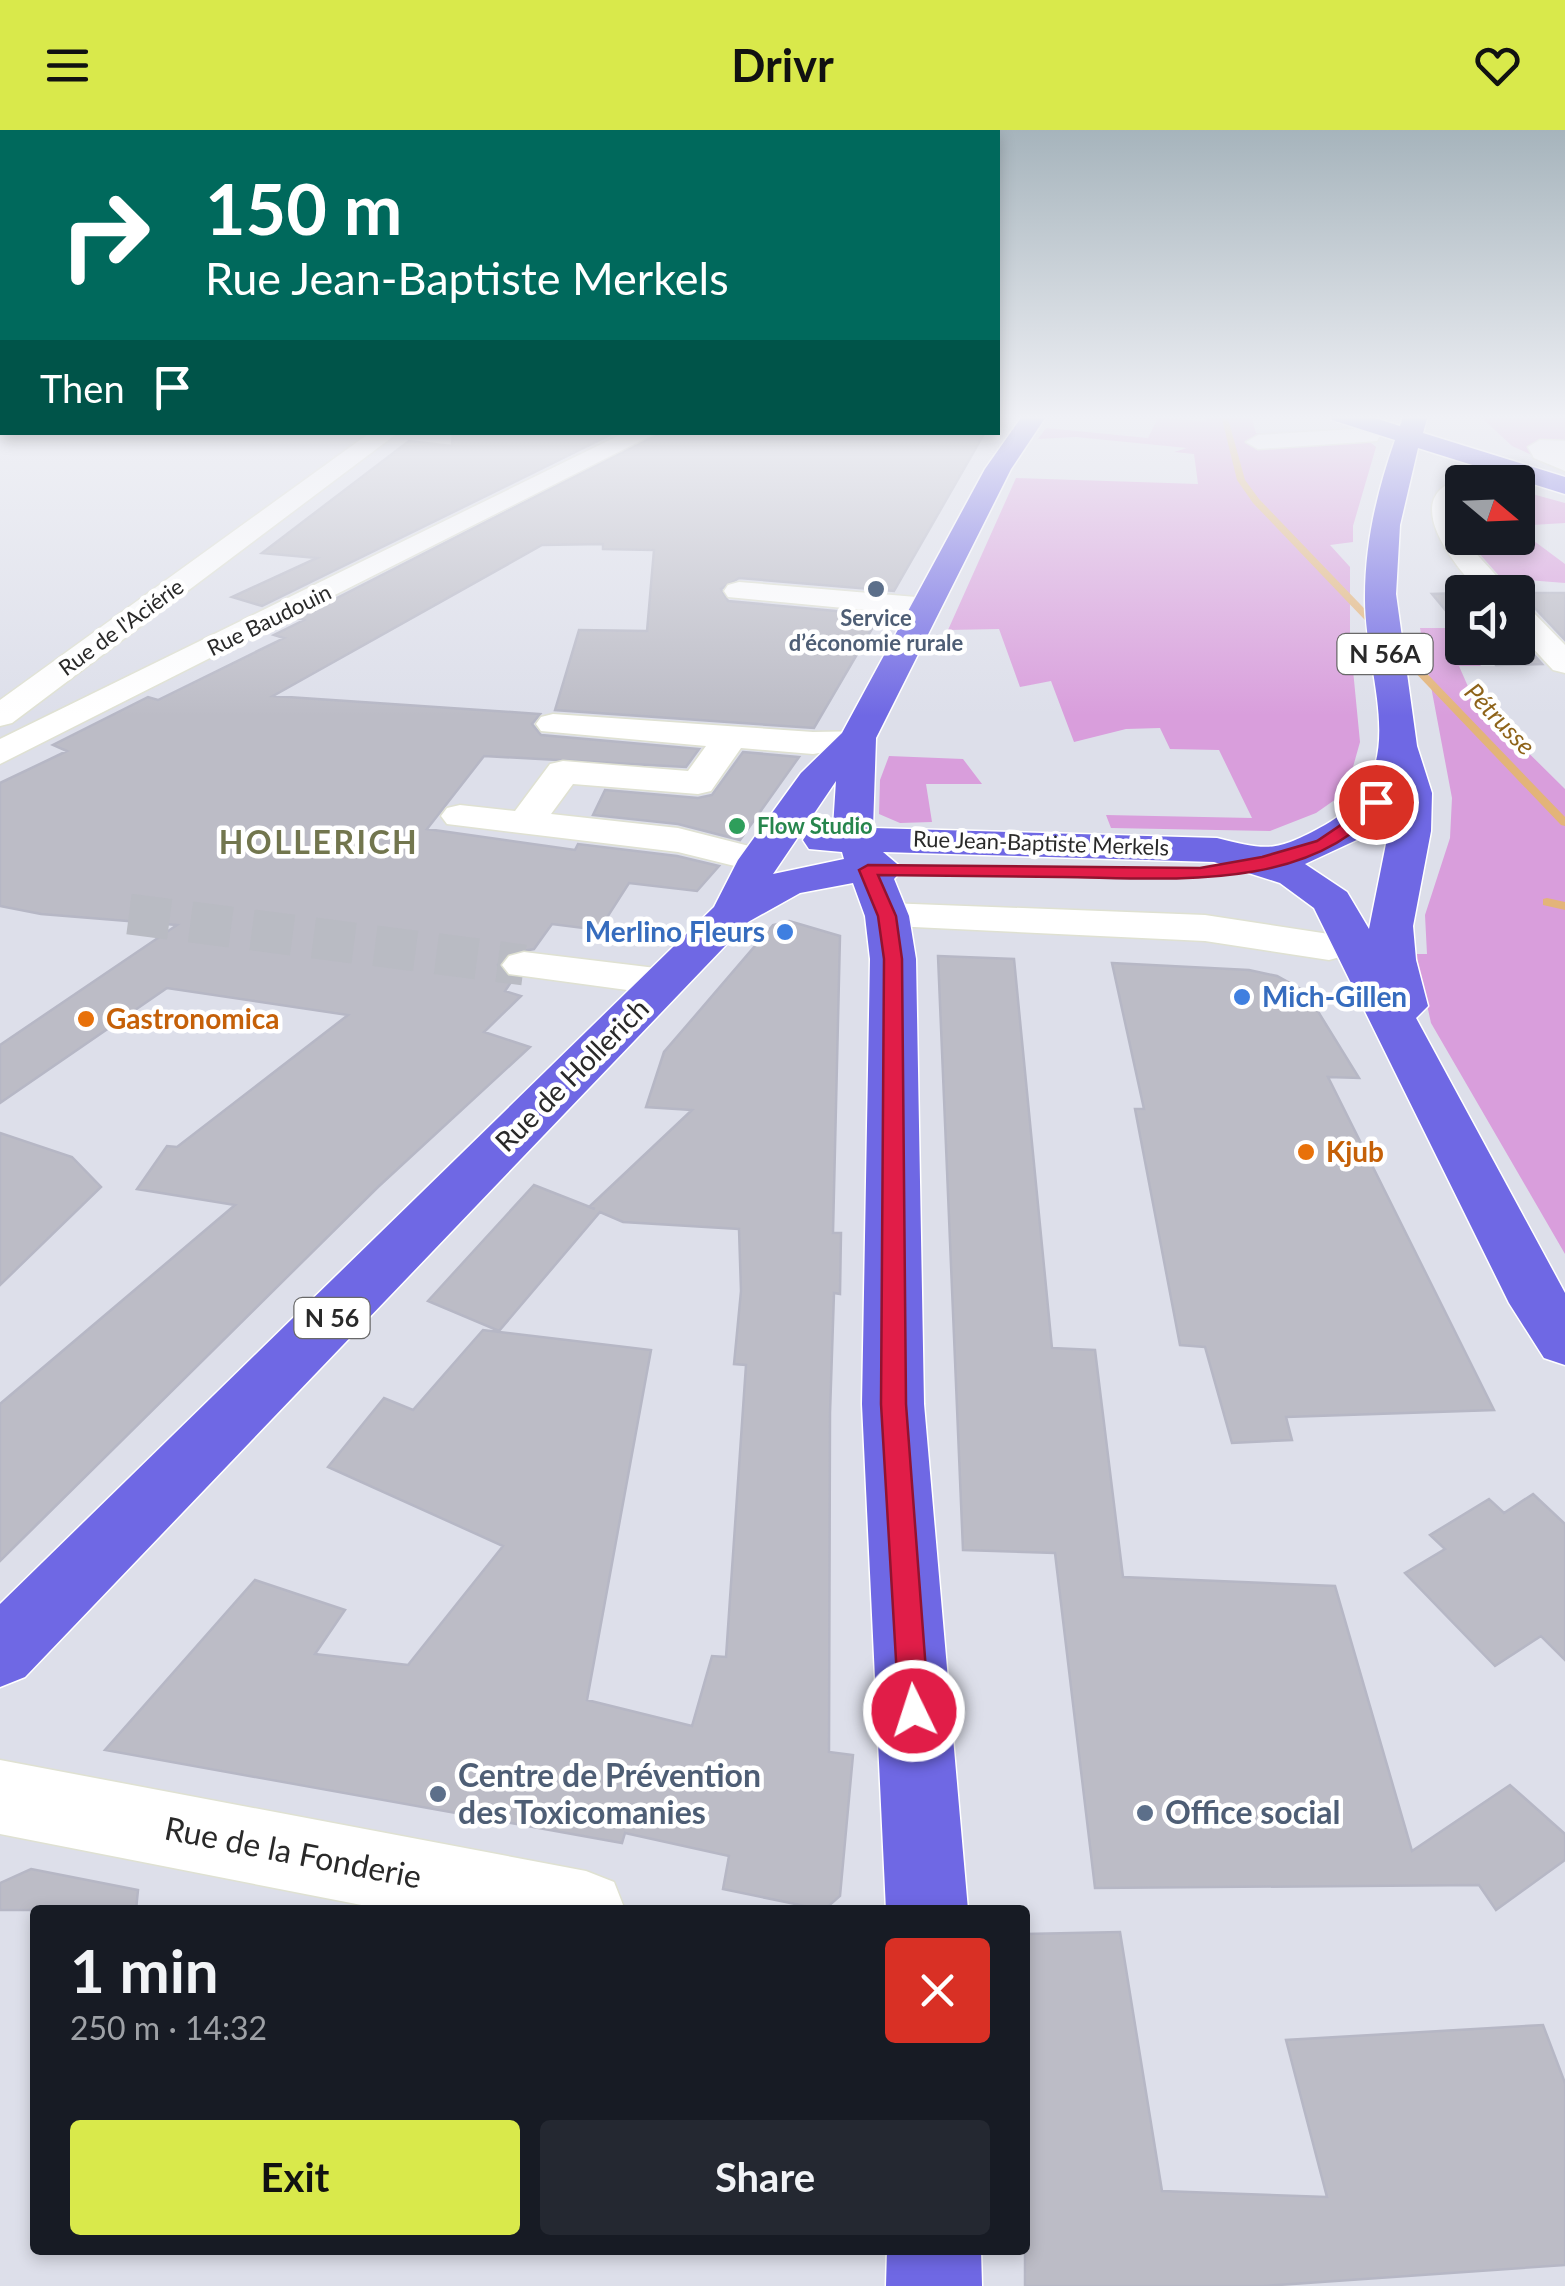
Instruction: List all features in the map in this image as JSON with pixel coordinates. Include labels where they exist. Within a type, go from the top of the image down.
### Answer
[{"type":"main road","name":"Rue de Hollerich","points":[[0,1653],[733,913],[759,860],[815,781],[858,738],[975,516]]},
{"type":"main road","name":"Rue Jean-Baptiste Merkels","points":[[759,860],[803,842],[862,854],[1200,873],[1264,862],[1323,844],[1360,820],[1392,784],[1400,746],[1383,640],[1382,562],[1388,516]]},
{"type":"main road","points":[[858,738],[852,787],[862,854],[890,937],[894,1404],[927,1905]]},
{"type":"main road","points":[[1400,746],[1413,780],[1416,811],[1392,913],[1390,957],[1435,1106]]},
{"type":"main road","name":"Rue Jean-Baptiste Merkels","points":[[733,913],[758,894],[862,854],[1155,845],[1217,850],[1264,862]]},
{"type":"main road","points":[[1264,862],[1296,874],[1332,901],[1530,1286],[1565,1341]]},
{"type":"main road","points":[[1200,873],[1284,903],[1310,922],[1435,1106]]},
{"type":"main road","points":[[934,2255],[934,2286]]},
{"type":"street","name":"Rue de l'Aciérie","points":[[0,716],[273,516]]},
{"type":"street","name":"Rue Baudouin","points":[[0,753],[478,516]]},
{"type":"street","points":[[1465,555],[1482,575]]},
{"type":"street","points":[[739,591],[928,606]]},
{"type":"street","points":[[1535,632],[1565,663]]},
{"type":"street","points":[[553,724],[813,743],[858,738]]},
{"type":"street","points":[[525,824],[563,772],[698,783],[730,738]]},
{"type":"street","points":[[460,816],[678,840],[759,860]]},
{"type":"street","points":[[890,937],[1205,928],[1329,948]]},
{"type":"street","points":[[524,965],[664,982]]},
{"type":"street","name":"Rue de la Fonderie","points":[[0,1797],[560,1905]]},
{"type":"shaded area","points":[[999,516],[1356,516],[1353,542],[1330,545],[1350,567],[1350,639],[1360,742],[1346,792],[1316,813],[1270,831],[1111,828],[1106,815],[1252,818],[1219,750],[1170,749],[1160,728],[1126,729],[1074,742],[1051,681],[1020,687],[999,629],[948,630]]},
{"type":"shaded area","points":[[1535,516],[1565,516],[1565,523],[1535,525]]},
{"type":"shaded area","points":[[1535,542],[1565,564],[1565,583],[1535,581],[1535,575],[1498,575],[1481,555],[1535,555]]},
{"type":"shaded area","points":[[1420,628],[1445,628],[1445,665],[1480,665],[1459,666],[1473,698],[1565,789],[1565,1254],[1431,1023],[1416,954],[1427,954],[1425,915],[1450,838],[1452,798]]},
{"type":"shaded area","points":[[889,756],[963,759],[982,784],[926,784],[932,822],[900,823],[879,814],[880,780]]},
{"type":"building","points":[[311,516],[446,516],[262,606],[232,597],[317,558],[262,553]]},
{"type":"building","points":[[498,516],[937,516],[894,591],[739,578],[721,589],[728,601],[880,615],[814,728],[555,710],[579,630],[647,631],[654,550],[603,549],[603,544],[542,545],[273,696],[540,714],[532,724],[541,735],[699,749],[686,767],[484,756],[427,829],[575,850],[578,844],[677,856],[719,866],[697,891],[629,883],[599,930],[552,924],[534,949],[506,954],[498,965],[506,976],[514,978],[505,991],[521,996],[484,1032],[530,1047],[378,1187],[0,1561],[0,1404],[235,1205],[137,1189],[167,1146],[177,1147],[348,1015],[167,988],[0,1103],[0,1045],[177,925],[41,914],[0,906],[0,783],[67,751],[53,745],[148,697],[158,700],[284,638],[274,635],[304,620],[298,618]]},
{"type":"building","points":[[1535,593],[1565,593],[1565,640],[1535,608]]},
{"type":"building","points":[[1432,594],[1445,594],[1445,610]]},
{"type":"building","points":[[743,752],[799,757],[740,840],[678,824],[593,815],[605,790],[698,798],[712,795]]},
{"type":"building","points":[[789,921],[840,936],[833,1233],[841,1233],[840,1294],[834,1293],[830,1413],[829,1752],[853,1755],[840,1896],[830,1905],[800,1905],[723,1889],[729,1856],[625,1833],[622,1843],[105,1750],[255,1580],[345,1610],[315,1654],[408,1665],[503,1546],[328,1467],[384,1398],[413,1410],[483,1330],[651,1350],[587,1700],[692,1726],[712,1656],[726,1657],[746,1365],[734,1364],[741,1291],[739,1229],[623,1222],[600,1212],[499,1331],[428,1301],[534,1185],[589,1207],[692,1110],[646,1107],[664,1052],[773,925]]},
{"type":"building","points":[[938,956],[1014,959],[1052,1348],[1095,1350],[1123,1577],[1335,1586],[1412,1851],[1510,1785],[1565,1834],[1565,1860],[1496,1910],[1479,1885],[1095,1888],[1055,1553],[963,1550]]},
{"type":"building","points":[[1112,963],[1249,970],[1277,976],[1306,992],[1359,1078],[1328,1077],[1494,1410],[1286,1417],[1292,1440],[1232,1443],[1205,1347],[1180,1345],[1135,1109],[1144,1109]]},
{"type":"building","points":[[0,1133],[72,1157],[101,1187],[0,1285]]},
{"type":"building","points":[[1533,1494],[1565,1524],[1565,1660],[1541,1636],[1495,1666],[1405,1573],[1445,1549],[1430,1535],[1489,1499],[1504,1513]]},
{"type":"building","points":[[31,1869],[138,1890],[136,1905],[30,1905],[30,1910],[0,1910],[0,1883]]},
{"type":"building","points":[[1120,1932],[1162,2191],[1327,2197],[1286,2040],[1543,2025],[1565,2083],[1565,2265],[1264,2286],[1025,2286],[1025,2255],[1030,2255],[1030,1934]]},
{"type":"waterway","name":"Pétrusse","points":[[1270,516],[1565,823]]},
{"type":"waterway","points":[[1547,902],[1565,906]]},
{"type":"tunnel","points":[[129,914],[524,965]]},
{"type":"place","name":"Service d’économie rurale","points":[[876,589]]},
{"type":"place","name":"Flow Studio","points":[[737,826]]},
{"type":"place","name":"Merlino Fleurs","points":[[785,932]]},
{"type":"place","name":"Mich-Gillen","points":[[1242,997]]},
{"type":"place","name":"Gastronomica","points":[[86,1019]]},
{"type":"place","name":"Kjub","points":[[1306,1152]]},
{"type":"place","name":"Centre de Prévention des Toxicomanies","points":[[438,1794]]},
{"type":"place","name":"Office social","points":[[1145,1813]]},
{"type":"district","name":"HOLLERICH","points":[[319,843]]},
{"type":"route","points":[[914,1711],[894,1404],[893,959],[887,916],[868,870],[1200,873],[1264,862],[1323,844],[1360,820],[1376,802]]}]
